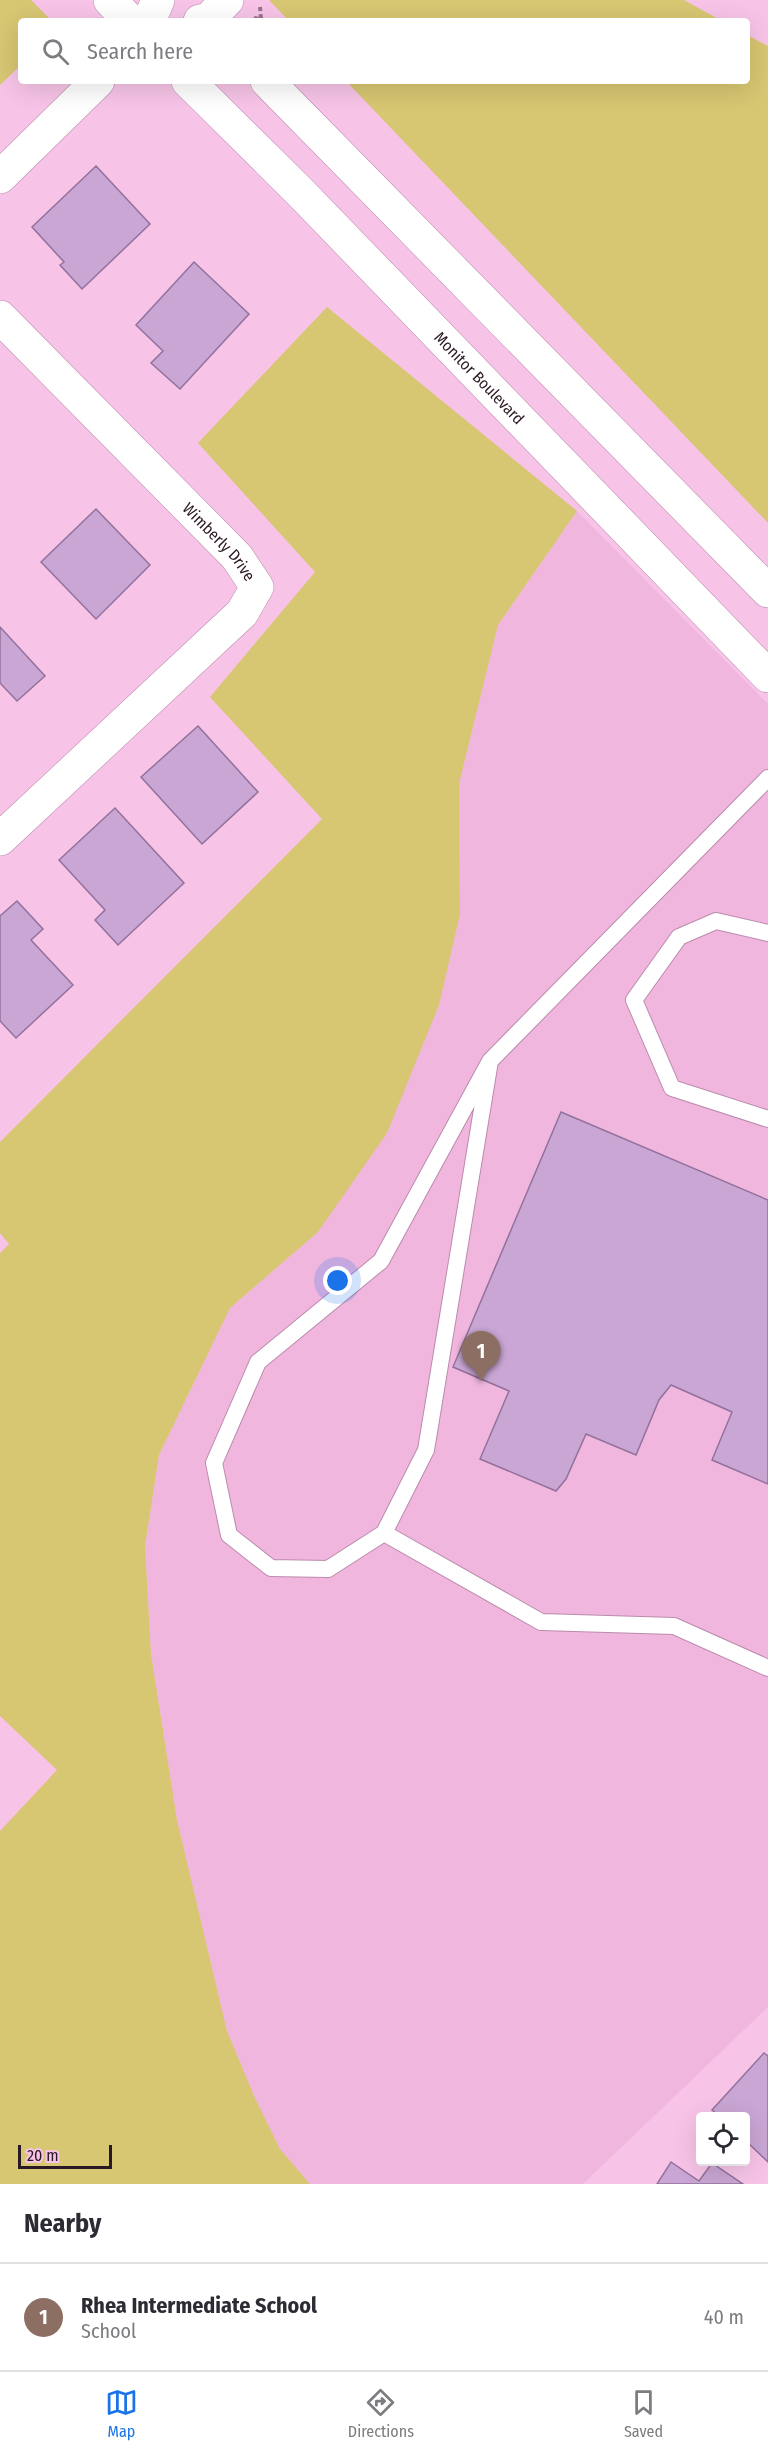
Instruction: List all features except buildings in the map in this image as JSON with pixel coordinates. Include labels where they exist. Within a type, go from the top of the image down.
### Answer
[{"type":"street","points":[[110,0],[127,18]]},
{"type":"street","points":[[150,18],[158,0]]},
{"type":"street","points":[[0,177],[95,84]]},
{"type":"street","name":"Monitor Boulevard","points":[[191,84],[300,192],[768,676]]},
{"type":"street","points":[[270,84],[768,591]]},
{"type":"street","name":"Wimberly Drive","points":[[0,317],[237,557],[257,587],[242,613],[0,839]]},
{"type":"lane","points":[[490,1061],[426,1450],[384,1533],[328,1569],[271,1568],[229,1535],[214,1463],[258,1362],[381,1261],[490,1061],[768,778]]},
{"type":"lane","points":[[768,933],[716,921],[679,937],[634,1000],[672,1088],[768,1119]]},
{"type":"lane","points":[[384,1533],[541,1622],[674,1626],[768,1668]]},
{"type":"shaded area","points":[[0,0],[31,0],[49,18],[18,18],[18,68],[0,85]]},
{"type":"shaded area","points":[[269,0],[684,0],[717,18],[286,18]]},
{"type":"shaded area","points":[[750,37],[768,46],[768,523],[349,84],[750,84]]},
{"type":"shaded area","points":[[327,307],[577,511],[498,625],[459,784],[460,914],[439,1005],[387,1133],[318,1232],[230,1308],[159,1455],[145,1546],[151,1654],[177,1820],[227,2031],[255,2098],[280,2149],[310,2184],[0,2184],[0,1831],[57,1770],[0,1716],[0,1253],[9,1244],[0,1233],[0,1142],[322,819],[210,697],[315,572],[198,443]]},
{"type":"shaded area","points":[[577,511],[768,704],[768,2007],[583,2184],[310,2184],[280,2149],[255,2098],[227,2031],[177,1820],[151,1654],[145,1546],[159,1455],[230,1308],[318,1232],[460,914],[459,784],[498,625]]},
{"type":"place","name":"Rhea Intermediate School","points":[[481,1381]]}]
